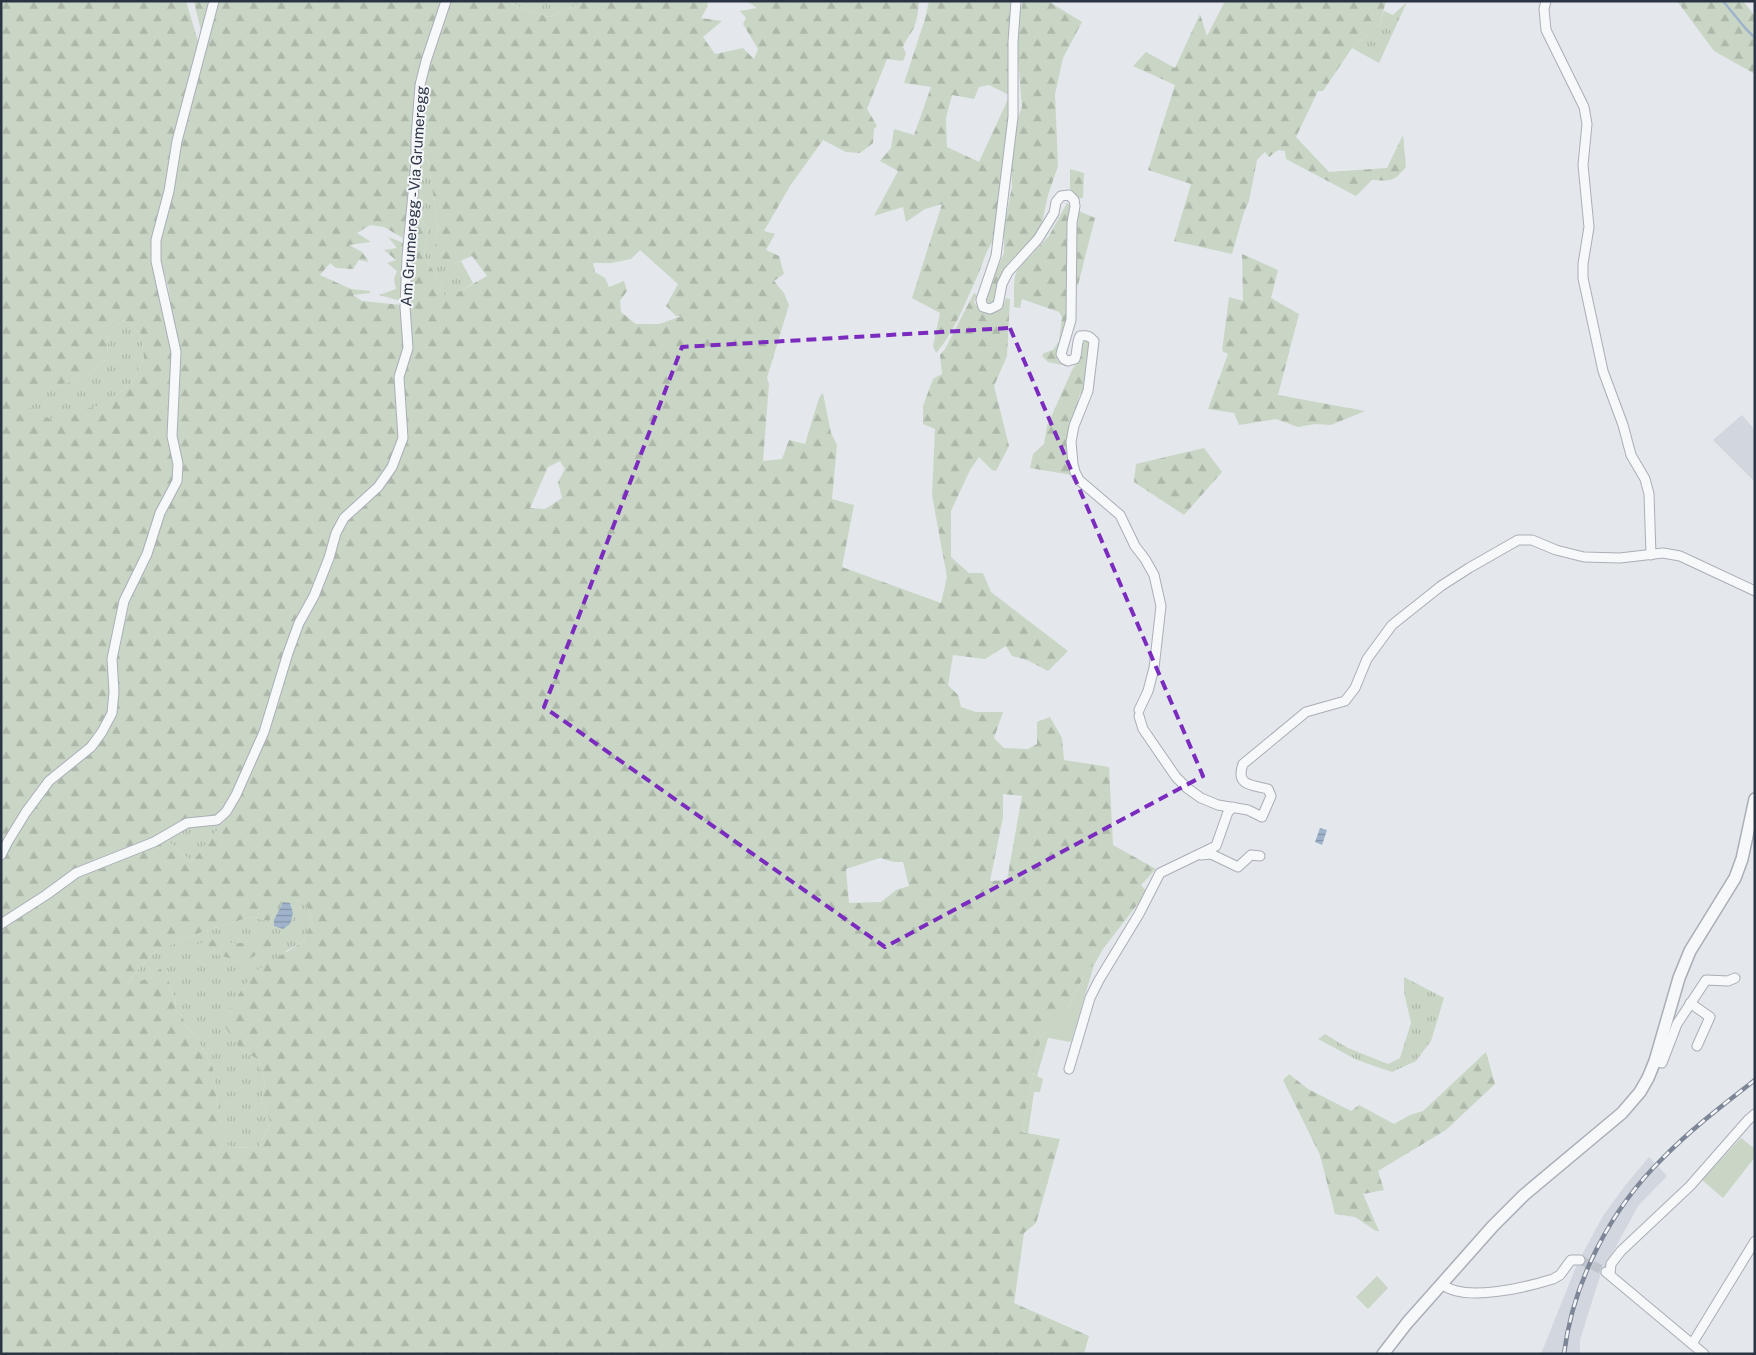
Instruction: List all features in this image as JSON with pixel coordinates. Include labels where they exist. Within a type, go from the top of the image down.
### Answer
[{"type":"street","points":[[1,855],[6,843],[26,812],[49,781],[91,747],[112,713],[114,692],[112,659],[124,601],[148,554],[160,512],[177,481],[178,464],[172,436],[176,352],[156,261],[156,240],[169,191],[177,141],[214,1]]},
{"type":"street","name":"Am Grumeregg - Via Grumeregg","points":[[1,924],[76,873],[154,842],[187,823],[217,820],[226,812],[236,795],[264,732],[288,653],[299,623],[317,588],[329,558],[336,533],[344,518],[378,487],[392,467],[403,438],[399,377],[408,348],[405,307],[407,257],[416,162],[420,85],[446,1]]},
{"type":"street","points":[[1016,1],[1013,42],[1013,117],[996,256],[981,300],[983,307],[990,310],[998,305],[1002,284],[1008,272],[1038,239],[1054,213],[1056,202],[1062,196],[1069,195],[1074,200],[1070,320],[1061,354],[1068,361],[1075,359],[1077,342],[1080,336],[1086,335],[1094,341],[1088,390],[1075,421],[1071,442],[1075,472],[1079,480],[1120,515],[1135,546],[1154,575],[1161,606],[1154,668],[1148,691],[1139,713],[1143,729],[1176,777],[1187,788],[1209,802],[1248,810],[1262,817],[1271,796],[1268,789],[1248,785],[1242,779],[1240,773],[1243,764],[1306,712],[1345,701],[1355,688],[1367,659],[1392,625],[1424,598],[1468,568],[1518,540],[1532,540],[1556,550],[1584,557],[1620,558],[1663,553],[1680,556],[1755,591]]},
{"type":"street","points":[[1546,1],[1544,9],[1546,30],[1584,106],[1587,124],[1583,164],[1589,227],[1583,264],[1583,278],[1603,371],[1623,425],[1631,455],[1645,479],[1649,494],[1651,555]]},
{"type":"street","points":[[1383,1354],[1407,1323],[1524,1195],[1622,1113],[1640,1092],[1655,1061],[1690,951],[1735,878],[1742,859],[1755,799]]},
{"type":"street","points":[[1068,1069],[1094,989],[1139,914],[1160,873],[1216,846],[1228,812],[1234,807]]},
{"type":"street","points":[[1199,854],[1211,854],[1236,867],[1240,866],[1251,855],[1260,856]]},
{"type":"street","points":[[1655,1061],[1662,1064],[1677,1024],[1706,980],[1728,981],[1735,978]]},
{"type":"street","points":[[1690,1003],[1710,1017],[1697,1046]]},
{"type":"street","points":[[1704,1354],[1608,1273],[1611,1264],[1620,1251],[1690,1186],[1755,1114]]},
{"type":"street","points":[[1692,1344],[1755,1241]]},
{"type":"street","points":[[1442,1284],[1446,1288],[1460,1291],[1488,1293],[1553,1279],[1560,1275],[1571,1260],[1580,1260]]},
{"type":"highlighted area","points":[[1010,328],[1203,776],[885,947],[544,707],[682,347]]},
{"type":"shaded area","points":[[1742,415],[1755,430],[1755,482],[1713,440]]},
{"type":"shaded area","points":[[1649,1157],[1667,1176],[1638,1206],[1600,1276],[1580,1340],[1580,1354],[1541,1354],[1578,1262],[1603,1216]]},
{"type":"green space","points":[[1,1],[186,1],[199,45],[166,191],[152,239],[173,352],[175,466],[173,481],[144,556],[122,601],[108,713],[100,729],[88,744],[45,779],[22,810],[1,846]],"holes":[[[124,320],[141,334],[144,358],[132,383],[104,404],[49,419],[29,407],[29,387],[55,387],[92,373],[107,358],[108,332]]]},
{"type":"green space","points":[[211,1],[202,35],[194,2]]},
{"type":"green space","points":[[218,1],[442,1],[423,56],[417,84],[413,162],[403,238],[384,227],[370,225],[357,233],[371,242],[349,245],[362,252],[369,262],[359,260],[353,269],[336,268],[330,263],[320,275],[351,289],[370,291],[370,293],[353,295],[362,301],[401,305],[405,349],[400,438],[389,466],[376,484],[342,516],[285,648],[261,730],[225,807],[215,817],[154,838],[53,886],[1,920],[1,863],[10,843],[29,814],[52,785],[106,734],[116,659],[128,604],[149,559],[163,515],[180,483],[175,435],[179,353],[168,286],[160,260],[160,239],[173,192],[180,142]]},
{"type":"green space","points":[[450,1],[508,1],[530,12],[550,17],[585,1],[707,1],[708,6],[701,18],[722,21],[703,37],[715,54],[743,48],[754,59],[758,49],[743,24],[746,18],[740,11],[757,8],[747,1],[919,1],[915,26],[903,47],[906,54],[903,61],[887,59],[867,109],[877,126],[874,129],[873,143],[860,153],[846,152],[823,140],[790,186],[764,231],[775,234],[766,250],[779,256],[784,274],[774,281],[784,293],[789,305],[767,378],[769,384],[763,461],[782,459],[789,440],[805,444],[819,398],[823,393],[831,433],[837,445],[832,499],[854,505],[842,567],[941,603],[947,577],[932,495],[935,429],[923,424],[923,406],[933,379],[942,374],[940,355],[974,293],[977,295],[974,302],[987,313],[996,311],[1004,304],[1006,298],[1010,299],[1007,356],[994,386],[1009,446],[996,471],[992,470],[979,457],[970,470],[951,511],[951,557],[969,573],[983,573],[991,592],[1068,651],[1048,671],[1027,660],[1012,656],[1006,646],[985,659],[953,655],[948,685],[958,695],[961,707],[976,712],[1003,712],[994,738],[1004,748],[1028,749],[1037,744],[1037,722],[1050,717],[1062,738],[1064,760],[1109,767],[1113,845],[1156,869],[1141,885],[1147,892],[1103,949],[1094,965],[1086,971],[1070,1005],[1042,1035],[1021,1132],[1060,1139],[1036,1223],[1024,1233],[1014,1303],[1089,1336],[1084,1354],[1,1354],[1,927],[78,875],[166,839],[192,862],[228,816],[239,797],[291,652],[337,541],[348,544],[349,518],[381,489],[406,439],[402,395],[410,255],[415,214],[428,228],[424,255],[440,283],[446,299],[487,276],[472,256],[451,265],[442,265],[434,251],[438,228],[428,160],[421,158],[422,92],[432,52]],"holes":[[[640,250],[678,284],[666,306],[676,316],[682,316],[659,324],[636,324],[621,312],[620,301],[627,291],[624,281],[609,287],[605,278],[595,272],[593,263],[611,263],[631,259]],[[560,461],[565,469],[558,482],[562,498],[545,509],[530,508],[548,467]],[[1003,794],[1022,796],[1007,880],[990,881],[1003,817]],[[880,858],[894,862],[903,862],[909,886],[896,890],[881,902],[849,903],[846,869]],[[284,900],[305,900],[312,920],[304,941],[253,973],[221,1021],[240,1049],[259,1060],[265,1082],[261,1100],[271,1123],[258,1148],[229,1147],[219,1129],[213,1068],[195,1035],[186,1026],[182,1016],[176,1010],[175,997],[170,988],[166,963],[150,978],[129,984],[133,975],[156,951],[202,932],[250,917],[269,921]]]},
{"type":"green space","points":[[508,1],[585,1],[550,17],[530,12]]},
{"type":"green space","points":[[929,1],[1012,1],[1011,92],[1007,94],[989,85],[979,87],[974,99],[952,95],[946,118],[947,147],[979,162],[1011,96],[995,239],[986,252],[977,277],[954,326],[936,353],[933,346],[940,313],[912,298],[942,204],[925,209],[906,222],[903,207],[874,216],[898,171],[880,161],[891,148],[894,129],[914,135],[931,87],[904,83]]},
{"type":"green space","points":[[1023,1],[1051,1],[1051,3],[1082,22],[1063,58],[1055,94],[1058,166],[1048,195],[1041,227],[1030,242],[1008,263],[1003,272],[995,302],[989,305],[986,302],[985,295],[1004,253],[1004,225],[1012,187],[1011,161],[1017,120],[1022,107],[1017,48],[1018,22]]},
{"type":"green space","points":[[1225,1],[1386,1],[1380,24],[1352,48],[1323,91],[1318,91],[1296,137],[1329,172],[1387,168],[1403,135],[1406,167],[1398,176],[1391,180],[1372,180],[1356,196],[1286,159],[1285,151],[1278,150],[1269,157],[1265,152],[1257,160],[1249,201],[1232,254],[1174,241],[1191,184],[1148,170],[1175,85],[1133,66],[1146,52],[1175,68],[1200,14],[1207,36]]},
{"type":"green space","points":[[1677,1],[1743,1],[1755,16],[1755,74],[1714,51]]},
{"type":"green space","points":[[1407,2],[1379,63],[1352,48],[1380,24],[1384,11],[1393,15]]},
{"type":"green space","points":[[421,158],[428,160],[438,228],[434,251],[451,265],[461,261],[473,283],[446,300],[440,283],[424,255],[428,228],[415,214]]},
{"type":"green space","points":[[1070,169],[1084,173],[1083,198],[1078,198],[1070,189]]},
{"type":"green space","points":[[1067,203],[1071,206],[1066,288],[1068,318],[1057,358],[1058,361],[1067,366],[1048,362],[1042,356],[1044,353],[1053,350],[1059,341],[1062,317],[1059,312],[1022,299],[1020,308],[1014,307],[1014,285],[1018,269],[1049,236]]},
{"type":"green space","points":[[1079,211],[1095,218],[1078,285],[1074,286],[1076,219]]},
{"type":"green space","points":[[388,237],[404,243],[401,301],[379,295],[396,289],[394,279],[397,271],[387,263],[396,260],[384,250],[397,248]]},
{"type":"green space","points":[[1242,254],[1278,270],[1271,298],[1299,314],[1278,395],[1365,411],[1331,425],[1315,424],[1298,427],[1276,419],[1239,425],[1234,413],[1208,409],[1228,354],[1222,351],[1229,297],[1243,301]]},
{"type":"green space","points":[[124,320],[141,334],[144,358],[132,383],[104,404],[49,420],[29,407],[29,387],[55,387],[92,373],[107,358],[108,332]]},
{"type":"green space","points":[[1086,340],[1090,342],[1084,396],[1080,394],[1078,400],[1081,401],[1072,420],[1069,436],[1072,475],[1030,468],[1033,454],[1044,444],[1047,426],[1073,368],[1081,358],[1081,345]]},
{"type":"green space","points":[[1204,448],[1222,472],[1184,515],[1134,482],[1136,464]]},
{"type":"green space","points":[[349,518],[348,544],[337,541],[340,531]]},
{"type":"green space","points":[[223,823],[192,862],[166,839],[188,826]]},
{"type":"green space","points":[[284,899],[305,900],[312,920],[304,941],[286,951],[240,1049],[259,1060],[265,1082],[261,1100],[271,1123],[258,1148],[229,1147],[219,1129],[213,1068],[195,1035],[186,1026],[182,1016],[176,1010],[175,997],[170,988],[166,964],[150,978],[129,985],[133,975],[156,951],[202,932],[250,917],[269,921]]},
{"type":"green space","points":[[219,938],[231,943],[264,939],[278,942],[244,962],[188,947]]},
{"type":"green space","points":[[1094,965],[1071,1042],[1048,1038],[1037,1076],[1043,1079],[1040,1092],[1034,1092],[1028,1133],[1021,1132],[1042,1035],[1070,1005],[1086,971]]},
{"type":"green space","points":[[1404,977],[1444,998],[1431,1041],[1416,1061],[1392,1072],[1357,1060],[1318,1039],[1325,1034],[1348,1048],[1388,1064],[1400,1058],[1411,1023],[1404,992]]},
{"type":"green space","points":[[1486,1052],[1495,1084],[1446,1130],[1378,1171],[1384,1190],[1363,1194],[1379,1231],[1376,1231],[1355,1217],[1335,1214],[1320,1155],[1283,1080],[1289,1074],[1308,1089],[1351,1111],[1359,1105],[1394,1124],[1410,1115],[1423,1111]]},
{"type":"green space","points":[[1741,1138],[1755,1149],[1755,1157],[1723,1198],[1702,1180]]},
{"type":"green space","points":[[1377,1276],[1388,1288],[1368,1309],[1356,1297]]},
{"type":"water","points":[[1320,828],[1327,830],[1322,845],[1315,842]]},
{"type":"water","points":[[283,902],[290,903],[293,913],[290,924],[283,929],[274,926],[274,920]]},
{"type":"waterway","points":[[1723,1],[1755,38]]},
{"type":"tunnel","points":[[1580,1260],[1605,1271]]},
{"type":"railway","points":[[1564,1354],[1576,1300],[1585,1274],[1611,1224],[1626,1201],[1643,1179],[1673,1148],[1755,1080]]}]
